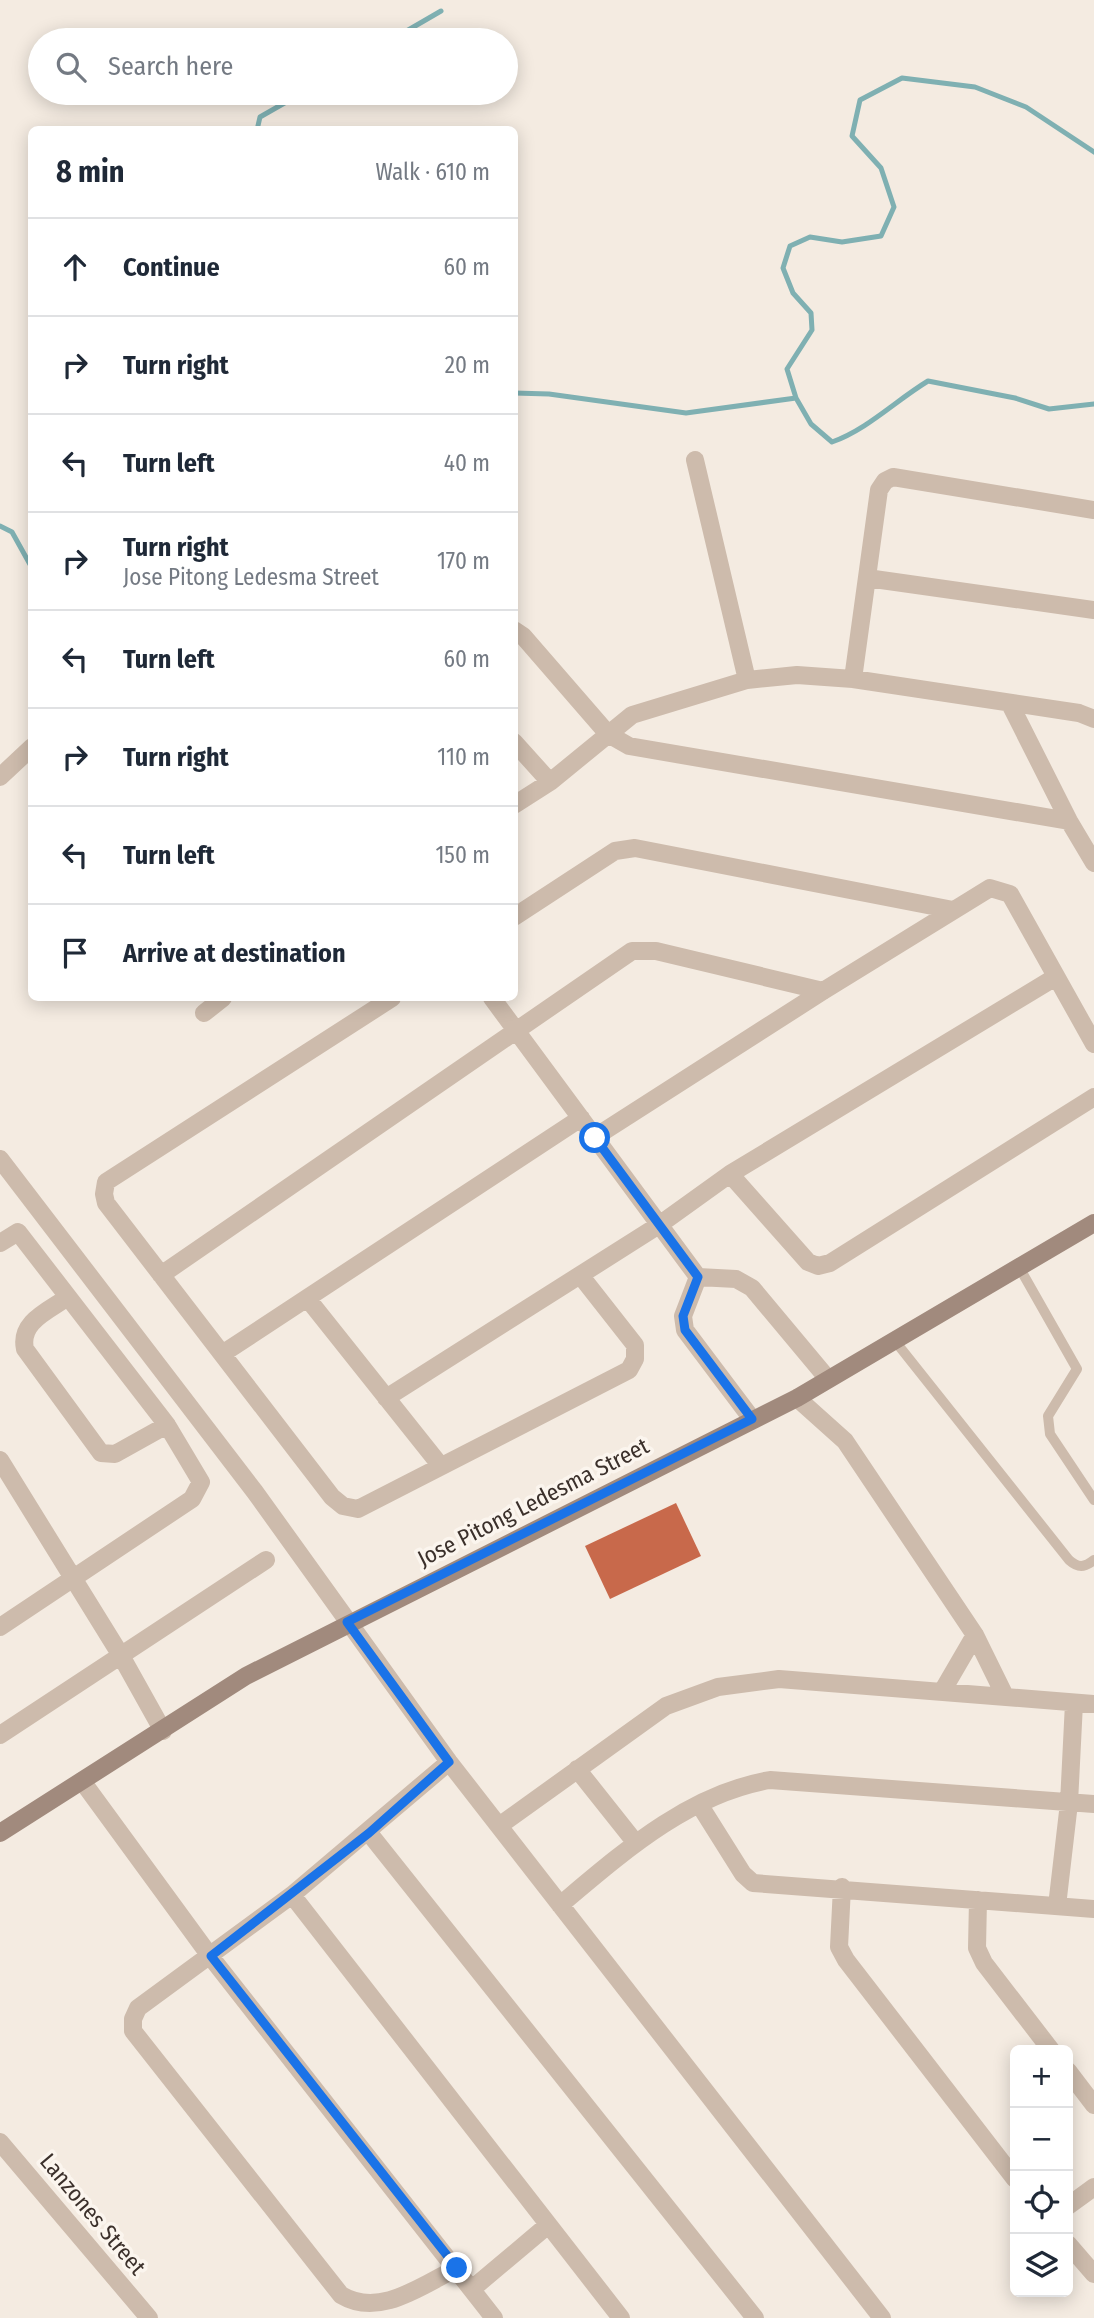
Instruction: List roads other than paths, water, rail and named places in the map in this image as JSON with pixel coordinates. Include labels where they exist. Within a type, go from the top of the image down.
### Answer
[{"type":"main road","name":"Jose Pitong Ledesma Street","points":[[0,1833],[246,1676],[347,1622],[797,1398],[1094,1223]]},
{"type":"street","points":[[695,460],[747,680]]},
{"type":"street","points":[[853,679],[879,490],[885,481],[893,477],[1094,509]]},
{"type":"street","points":[[867,578],[1094,610]]},
{"type":"street","points":[[518,633],[608,734],[629,746],[1069,821]]},
{"type":"street","points":[[518,802],[550,782],[632,715],[747,680],[797,676],[853,679],[1079,713],[1094,719]]},
{"type":"street","points":[[1010,704],[1069,821],[1094,863]]},
{"type":"street","points":[[518,746],[550,782]]},
{"type":"street","points":[[0,777],[28,751]]},
{"type":"street","points":[[518,914],[615,850],[635,848],[953,910]]},
{"type":"street","points":[[595,1138],[823,991],[990,888],[1001,889],[1010,894],[1054,978],[1094,1044]]},
{"type":"street","points":[[161,1275],[632,951],[656,951],[823,991]]},
{"type":"street","points":[[386,1398],[659,1225],[730,1174],[1054,978]]},
{"type":"street","points":[[204,1013],[219,1001]]},
{"type":"street","points":[[387,1001],[106,1182],[106,1203],[332,1497],[343,1506],[358,1508],[629,1370],[635,1359],[635,1345],[580,1275]]},
{"type":"street","points":[[494,1001],[698,1277]]},
{"type":"street","points":[[730,1174],[808,1262],[818,1266],[830,1263],[1094,1097]]},
{"type":"street","points":[[222,1354],[581,1118]]},
{"type":"street","points":[[0,1158],[255,1492],[449,1762],[882,2318]]},
{"type":"street","points":[[0,1243],[43,1215]]},
{"type":"street","points":[[0,1627],[192,1499],[201,1482],[167,1425],[18,1231]]},
{"type":"street","points":[[698,1277],[736,1279],[752,1288],[828,1379]]},
{"type":"street","points":[[698,1277],[683,1316],[685,1330],[752,1419]]},
{"type":"street","points":[[68,1297],[27,1325],[22,1336],[25,1349],[102,1453],[116,1454],[167,1425]]},
{"type":"street","points":[[307,1298],[440,1465]]},
{"type":"street","points":[[797,1398],[845,1441],[975,1634],[1004,1695]]},
{"type":"street","points":[[0,1460],[120,1654],[163,1731]]},
{"type":"street","points":[[0,1735],[266,1560]]},
{"type":"street","points":[[943,1690],[975,1634]]},
{"type":"street","points":[[499,1826],[666,1706],[718,1687],[779,1679],[1094,1704]]},
{"type":"street","points":[[1057,1906],[1069,1803],[1074,1703]]},
{"type":"street","points":[[449,1762],[369,1833],[292,1895],[138,2008],[133,2019],[133,2031],[341,2295],[353,2303],[381,2305],[457,2268]]},
{"type":"street","points":[[577,1769],[635,1842]]},
{"type":"street","points":[[560,1905],[635,1842],[699,1804],[770,1780],[1094,1804]]},
{"type":"street","points":[[82,1781],[211,1956],[494,2318]]},
{"type":"street","points":[[699,1804],[743,1874],[753,1883],[1094,1909]]},
{"type":"street","points":[[369,1833],[755,2318]]},
{"type":"street","points":[[842,1888],[839,1947],[846,1959],[1010,2172]]},
{"type":"street","points":[[292,1895],[621,2318]]},
{"type":"street","points":[[978,1900],[977,1948],[984,1963],[1047,2045]]},
{"type":"street","points":[[1073,2078],[1094,2105]]},
{"type":"street","name":"Lanzones Street","points":[[0,2142],[149,2318]]},
{"type":"street","points":[[1073,2202],[1094,2187]]},
{"type":"street","points":[[472,2289],[548,2225]]},
{"type":"street","points":[[1073,2250],[1094,2274]]},
{"type":"lane","points":[[1019,1267],[1077,1369],[1048,1416],[1047,1425],[1050,1434],[1094,1500]]},
{"type":"lane","points":[[895,1341],[1069,1560],[1076,1566],[1086,1567],[1094,1560]]},
{"type":"waterway","points":[[412,28],[441,11]]},
{"type":"waterway","points":[[796,398],[787,369],[812,330],[811,313],[793,293],[783,268],[790,246],[810,237],[842,242],[881,236],[894,207],[881,168],[852,136],[860,100],[902,78],[975,87],[1026,107],[1094,152]]},
{"type":"waterway","points":[[258,126],[260,117],[281,105]]},
{"type":"waterway","points":[[518,393],[549,394],[686,413],[796,398],[811,424],[832,442],[869,422],[928,381],[1015,398],[1049,409],[1094,404]]},
{"type":"waterway","points":[[0,526],[12,532],[28,561]]}]
